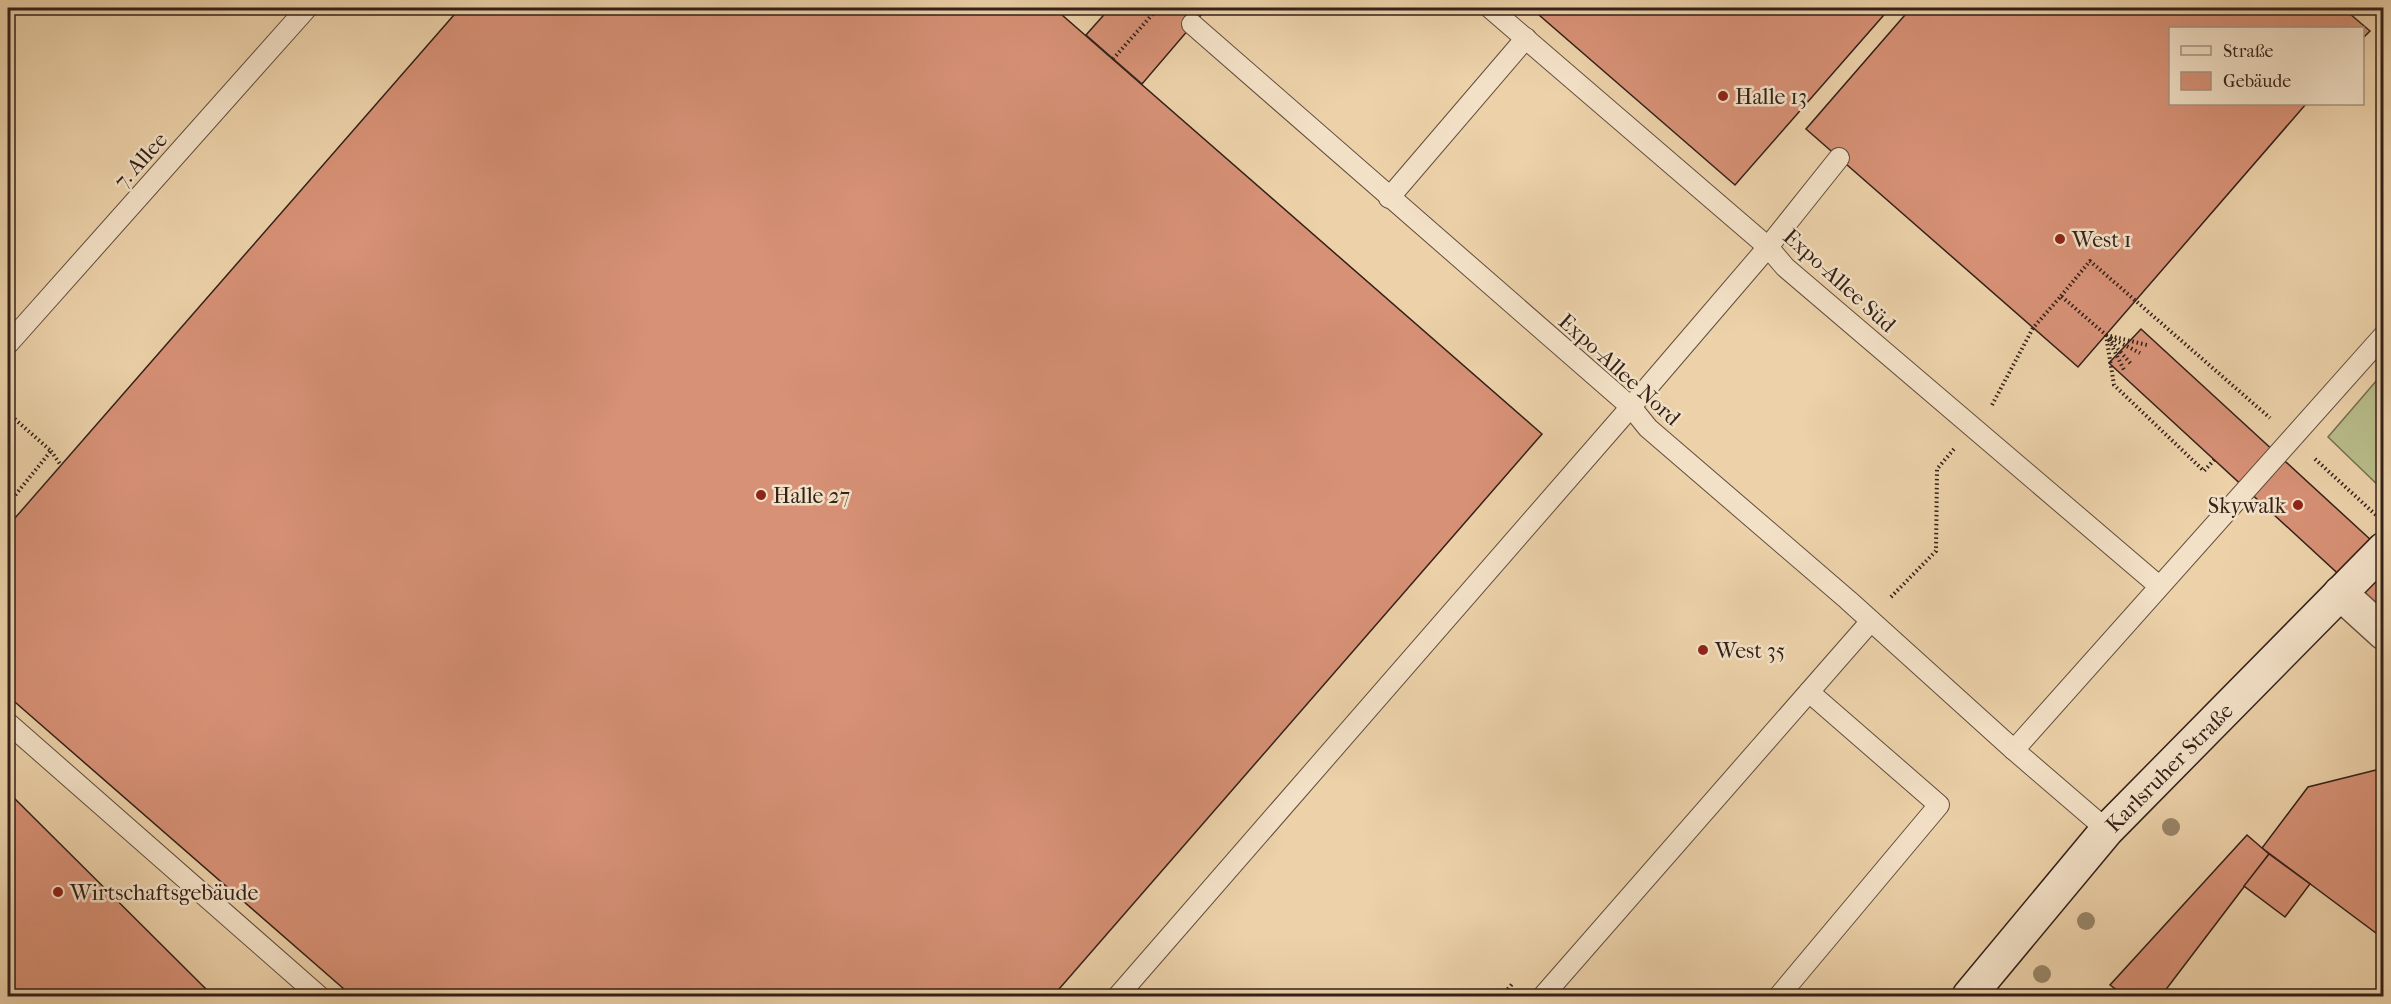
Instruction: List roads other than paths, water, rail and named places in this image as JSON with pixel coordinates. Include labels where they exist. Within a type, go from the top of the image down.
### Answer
[{"type":"main road","name":"Karlsruher Straße","points":[[1969,996],[2107,830],[2384,549]]},
{"type":"main road","points":[[2340,592],[2384,633]]},
{"type":"lane","name":"7. Allee","points":[[8,344],[308,8]]},
{"type":"lane","name":"Expo-Allee Süd","points":[[1490,8],[1768,247],[1785,267],[2159,586]]},
{"type":"lane","name":"Expo-Allee Nord","points":[[1192,24],[1630,407],[1648,428],[2107,830]]},
{"type":"lane","points":[[1389,198],[1526,38]]},
{"type":"lane","points":[[1118,996],[1768,247],[1839,158]]},
{"type":"lane","points":[[2014,750],[2159,586],[2294,439],[2384,335]]},
{"type":"lane","points":[[1543,996],[1871,621]]},
{"type":"lane","points":[[1779,996],[1939,805],[1809,692]]},
{"type":"lane","points":[[8,723],[319,996]]},
{"type":"place","name":"Halle 13","points":[[1723,96]]},
{"type":"place","name":"West 1","points":[[2060,239]]},
{"type":"place","name":"Halle 27","points":[[761,495]]},
{"type":"place","name":"Skywalk","points":[[2298,505]]},
{"type":"place","name":"West 35","points":[[1703,650]]},
{"type":"place","name":"Wirtschaftsgebäude","points":[[58,892]]}]
